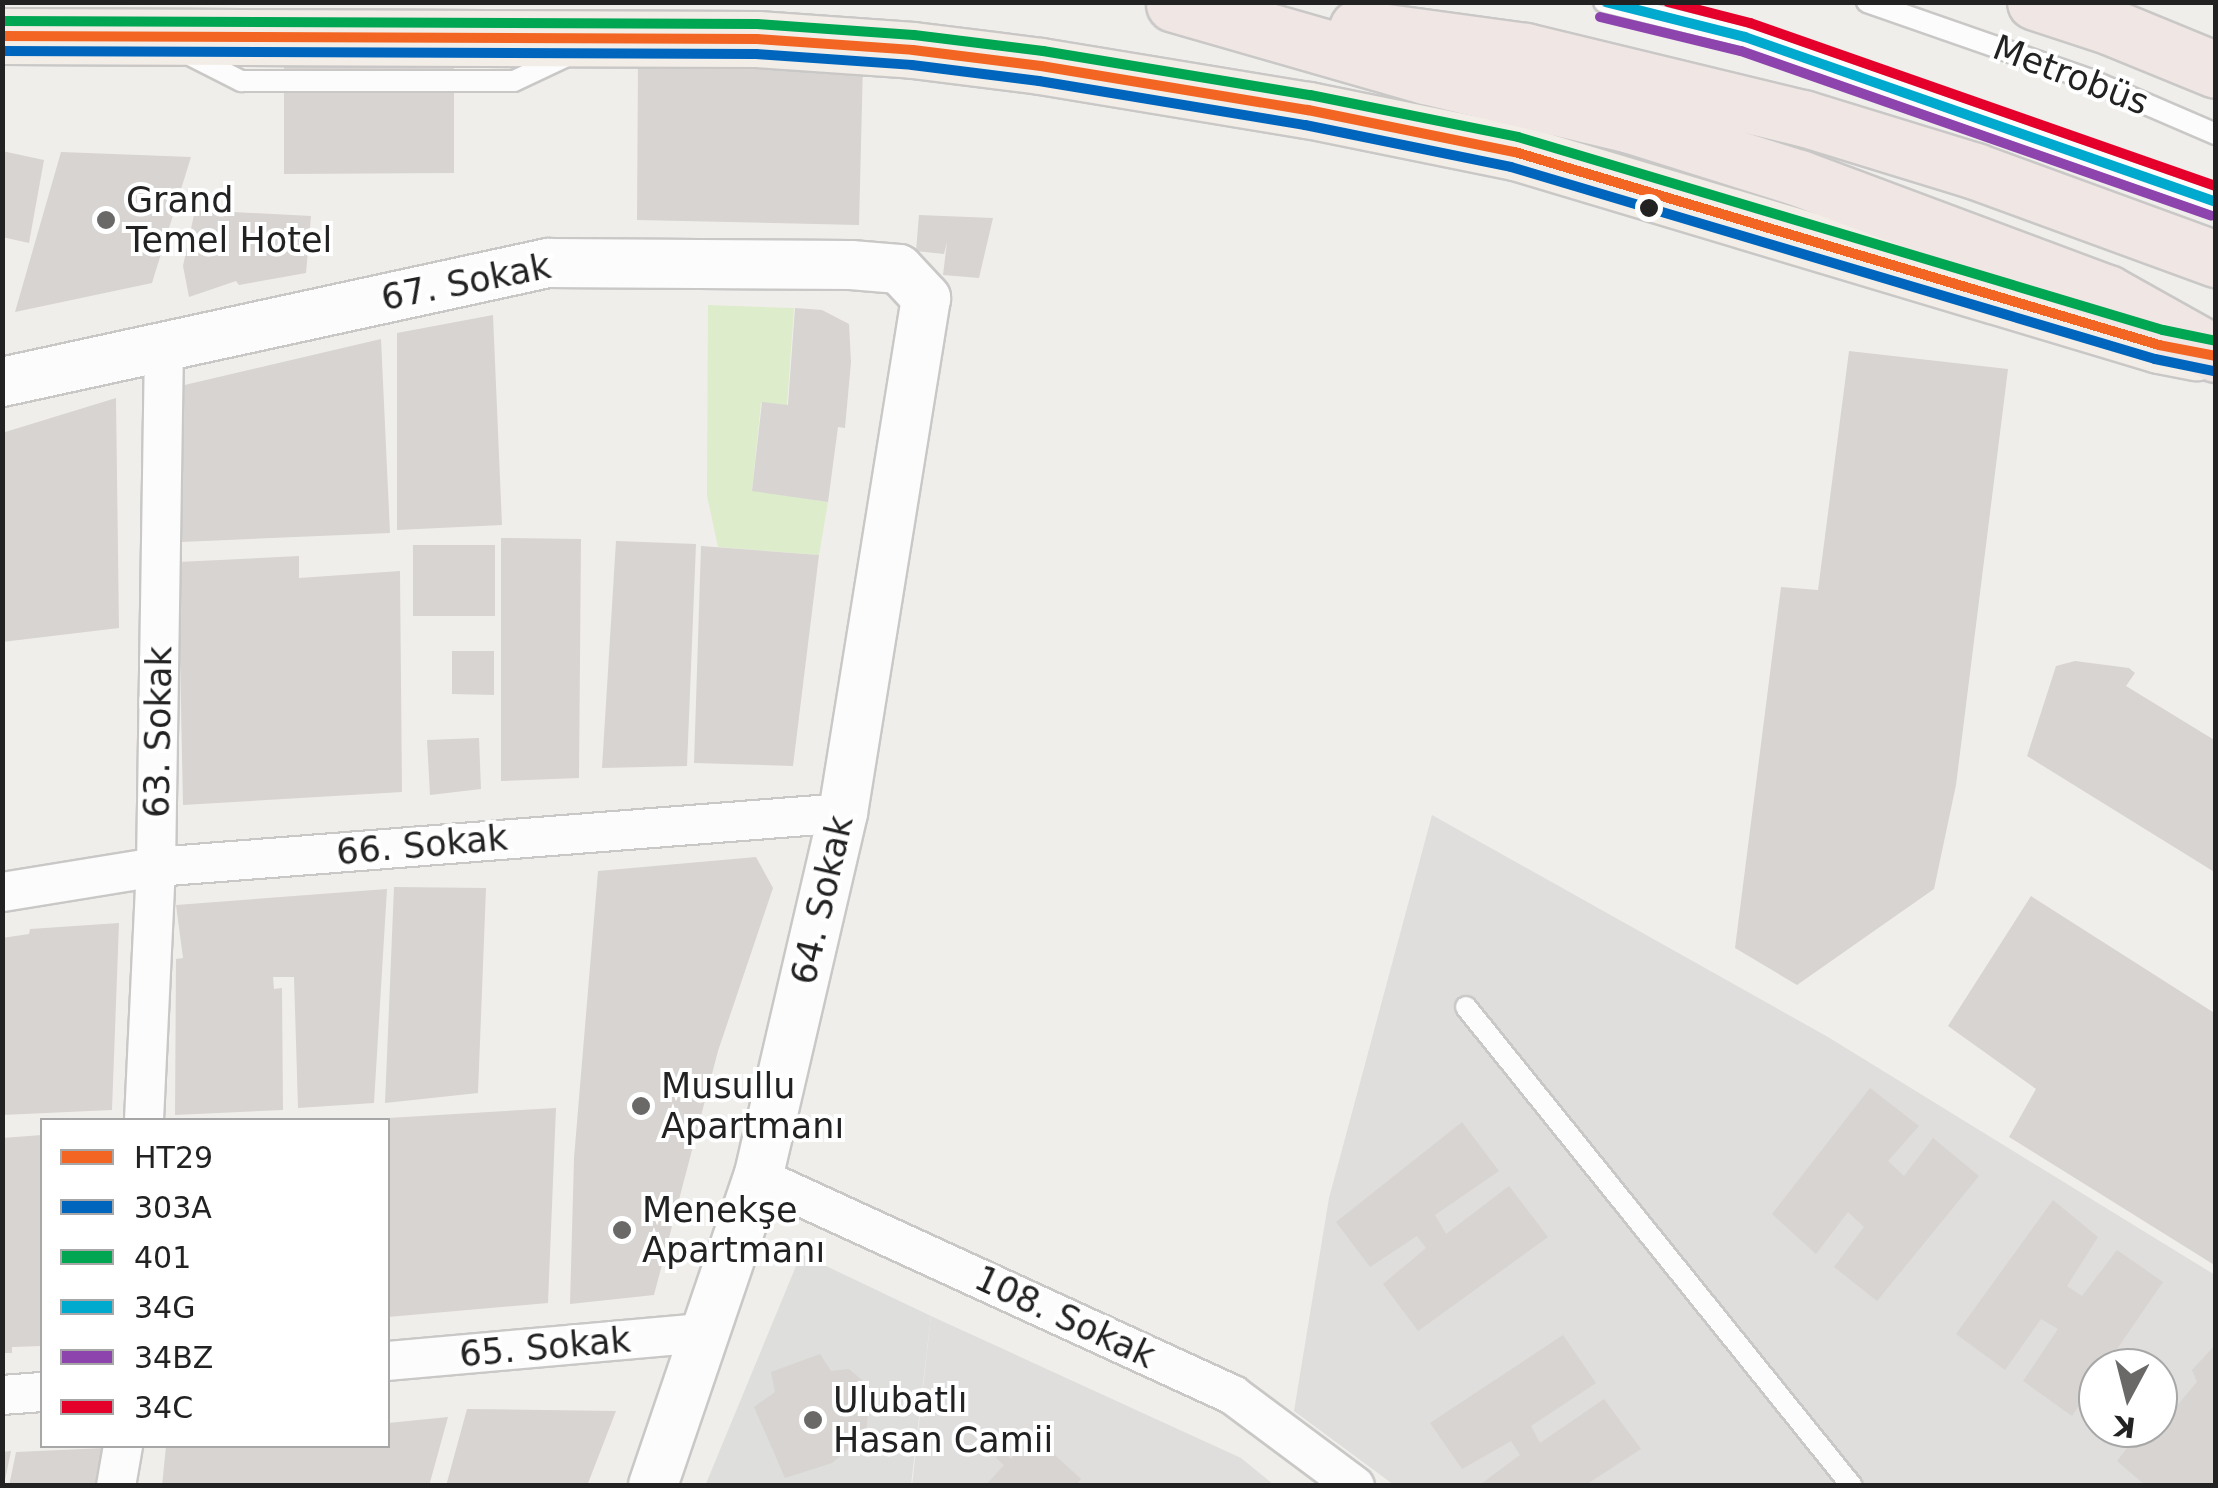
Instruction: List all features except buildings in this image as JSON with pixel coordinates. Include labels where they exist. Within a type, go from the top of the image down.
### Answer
[{"type":"highway","points":[[2035,2],[2090,15],[2216,70]]},
{"type":"highway","points":[[1166,3],[1525,51],[1645,76],[1975,171],[2216,259]]},
{"type":"highway","points":[[1166,3],[1425,76],[1630,125],[1799,178],[2107,293],[2216,354]]},
{"type":"main road","points":[[2,36],[757,39],[913,50],[1308,110],[1515,152],[2159,345],[2216,354]]},
{"type":"street","name":"67. Sokak","points":[[2,382],[548,263],[899,269],[926,298]]},
{"type":"street","name":"64. Sokak","points":[[653,1486],[702,1332],[758,1177],[843,813],[926,298]]},
{"type":"street","name":"63. Sokak","points":[[144,1118],[156,868],[164,344]]},
{"type":"street","name":"66. Sokak","points":[[2,892],[156,868],[843,813]]},
{"type":"street","name":"108. Sokak","points":[[758,1177],[1233,1394],[1356,1486]]},
{"type":"street","name":"65. Sokak","points":[[390,1361],[702,1332]]},
{"type":"street","points":[[2,1395],[40,1392]]},
{"type":"street","points":[[116,1486],[123,1448]]},
{"type":"lane","name":"Metrobüs","points":[[1604,2],[1744,37],[2216,202]]},
{"type":"lane","name":"Metrobüs","points":[[1868,2],[2088,79],[2216,134]]},
{"type":"lane","points":[[1466,1007],[1852,1486]]},
{"type":"shaded area","points":[[1432,815],[1828,1037],[2215,1275],[2215,1485],[1394,1485],[1294,1411],[1329,1198]]},
{"type":"shaded area","points":[[801,1254],[931,1316],[911,1485],[705,1486]]},
{"type":"shaded area","points":[[931,1316],[1241,1458],[1274,1485],[912,1486]]},
{"type":"green space","points":[[708,305],[794,308],[787,405],[761,403],[752,490],[828,502],[819,555],[718,547],[707,496]]},
{"type":"transit line","name":"34G","points":[[1606,2],[1745,37],[2216,202]]},
{"type":"transit line","name":"34C","points":[[1668,2],[1750,23],[2216,186]]},
{"type":"transit line","name":"34BZ","points":[[1600,17],[1741,51],[2211,216]]},
{"type":"transit line","name":"401","points":[[2,21],[757,24],[914,35],[1043,51],[1310,95],[1518,137],[2163,330],[2216,341]]},
{"type":"transit line","name":"HT29","points":[[2,36],[757,39],[913,50],[1041,66],[1308,110],[1515,152],[2159,345],[2216,356]]},
{"type":"transit line","name":"303A","points":[[2,51],[756,54],[912,65],[1039,81],[1305,125],[1511,167],[2155,359],[2213,371]]},
{"type":"place","name":"Grand Temel Hotel","points":[[106,220]]},
{"type":"place","name":"Musullu Apartmanı","points":[[641,1106]]},
{"type":"place","name":"Menekşe Apartmanı","points":[[622,1230]]},
{"type":"place","name":"Ulubatlı Hasan Camii","points":[[813,1420]]}]
